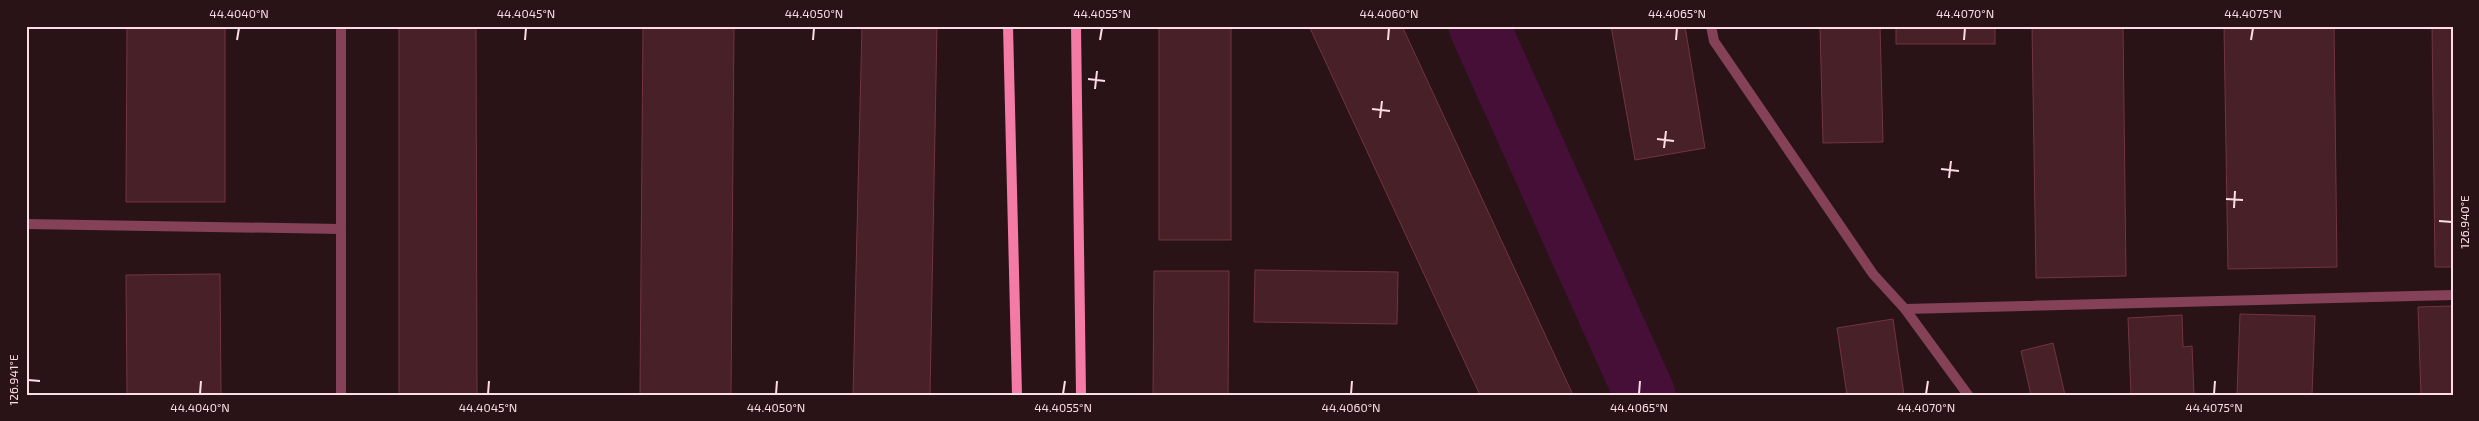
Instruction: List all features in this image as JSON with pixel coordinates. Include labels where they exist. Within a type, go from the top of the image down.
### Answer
[{"type":"street","points":[[341,26],[341,395]]},
{"type":"street","points":[[1008,26],[1017,395]]},
{"type":"street","points":[[1076,26],[1081,395]]},
{"type":"street","points":[[1711,26],[1714,41],[1873,274],[1905,309],[1968,395]]},
{"type":"street","points":[[26,224],[341,229]]},
{"type":"street","points":[[1905,309],[2453,295]]},
{"type":"building","points":[[127,26],[225,26],[225,202],[126,202]]},
{"type":"building","points":[[399,26],[476,26],[477,395],[399,395]]},
{"type":"building","points":[[643,26],[734,26],[731,395],[640,395]]},
{"type":"building","points":[[862,26],[937,26],[930,395],[853,395]]},
{"type":"building","points":[[1159,26],[1231,26],[1231,240],[1159,240]]},
{"type":"building","points":[[1309,26],[1402,26],[1573,395],[1480,395]]},
{"type":"building","points":[[1611,26],[1685,26],[1705,148],[1635,160]]},
{"type":"building","points":[[1820,26],[1880,26],[1883,142],[1823,143]]},
{"type":"building","points":[[1896,26],[1995,26],[1995,44],[1896,44]]},
{"type":"building","points":[[2032,26],[2123,26],[2126,276],[2036,278]]},
{"type":"building","points":[[2224,26],[2334,26],[2337,267],[2228,269]]},
{"type":"building","points":[[2432,26],[2453,26],[2453,267],[2435,267]]},
{"type":"building","points":[[1255,270],[1398,272],[1397,324],[1254,322]]},
{"type":"building","points":[[1154,271],[1229,271],[1228,395],[1153,395]]},
{"type":"building","points":[[220,274],[221,395],[127,395],[126,275]]},
{"type":"building","points":[[2453,306],[2453,395],[2421,395],[2418,307]]},
{"type":"building","points":[[2240,314],[2315,316],[2312,395],[2237,395]]},
{"type":"building","points":[[2182,315],[2183,347],[2192,346],[2194,395],[2131,395],[2128,318]]},
{"type":"building","points":[[1893,319],[1904,395],[1847,395],[1837,328]]},
{"type":"building","points":[[2053,343],[2065,395],[2031,395],[2021,351]]},
{"type":"waterway","points":[[1479,26],[1645,395]]}]
